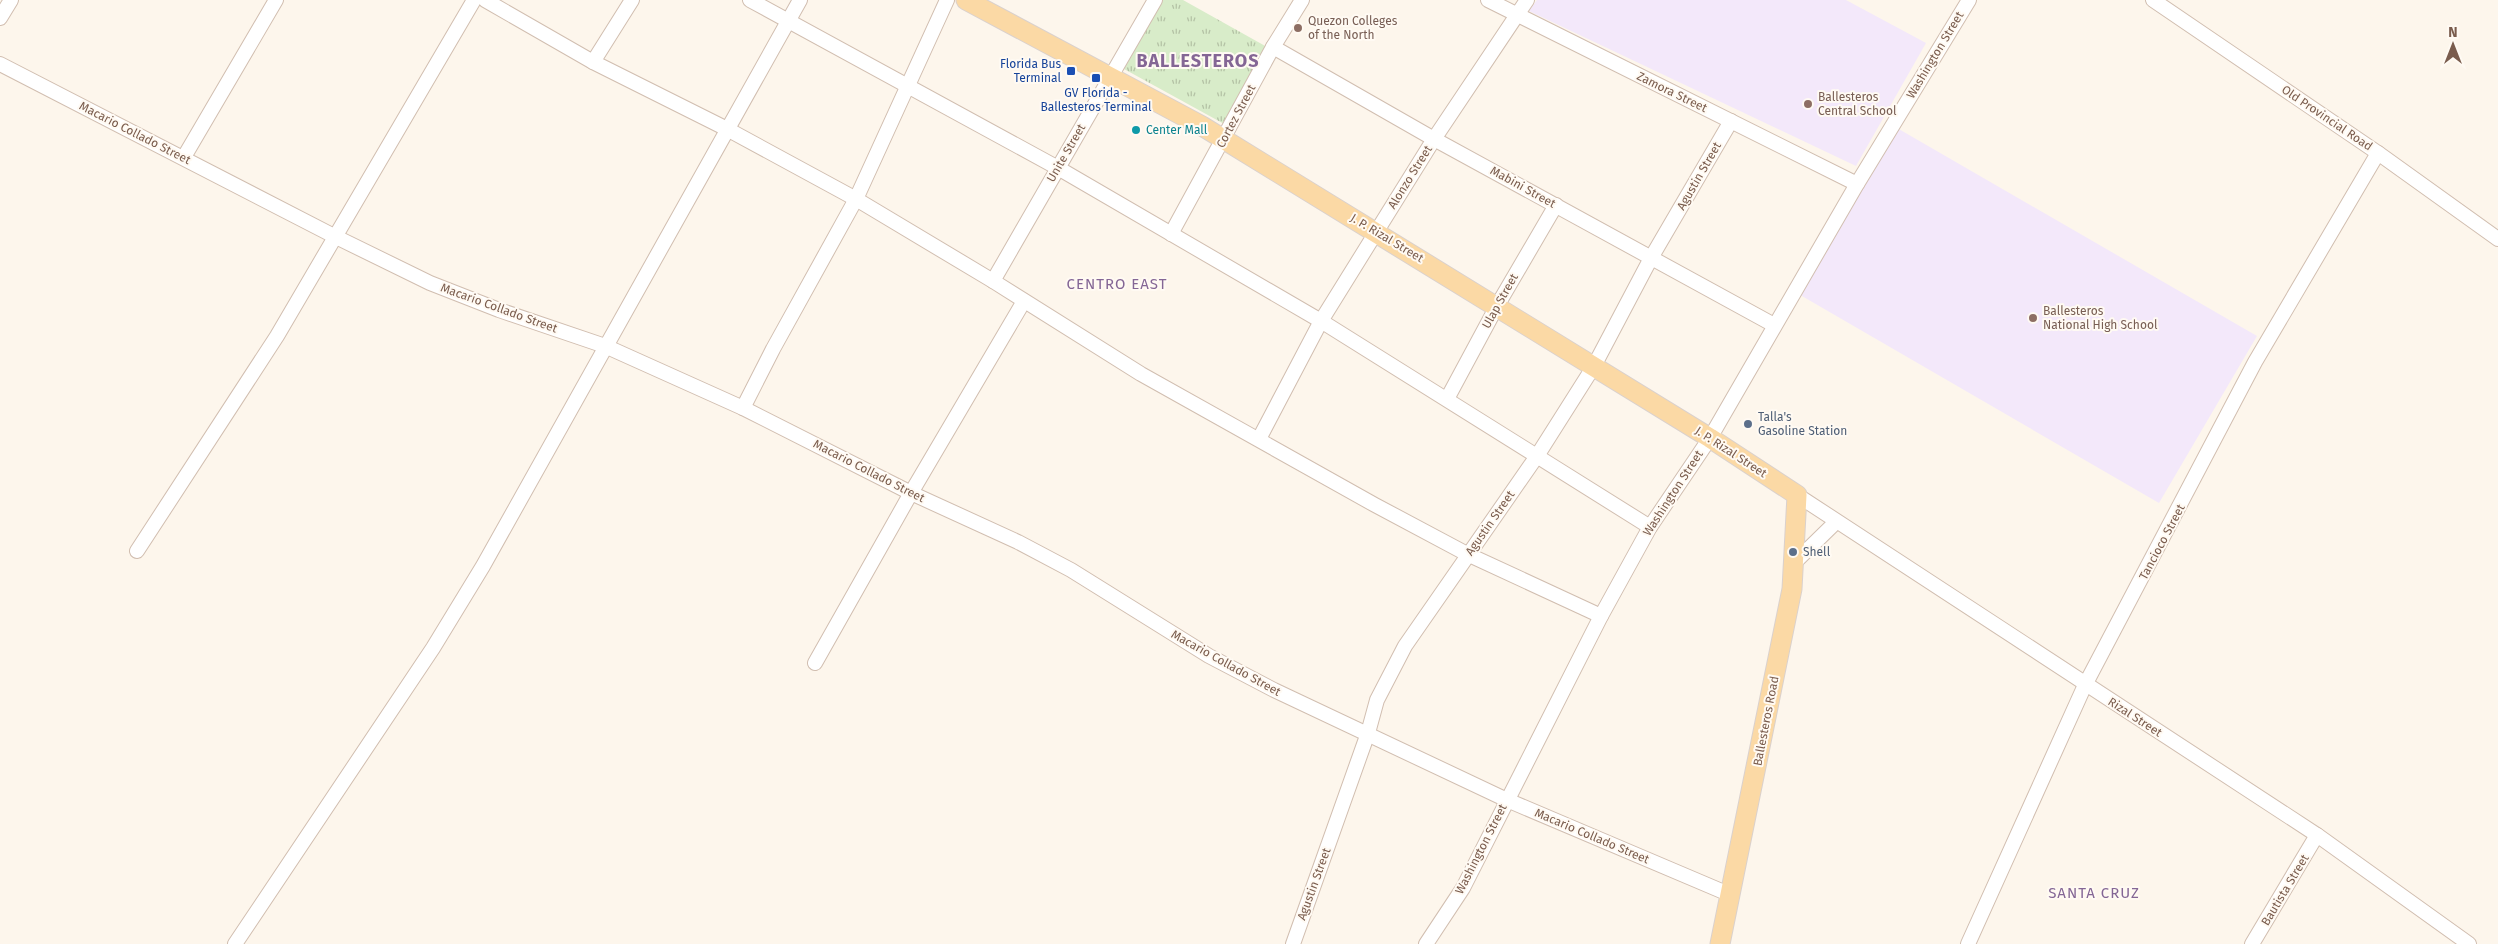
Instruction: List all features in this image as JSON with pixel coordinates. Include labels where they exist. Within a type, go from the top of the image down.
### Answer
[{"type":"main road","name":"J. P. Rizal Street","points":[[966,0],[1224,139],[1710,438],[1797,495]]},
{"type":"main road","name":"Ballesteros Road","points":[[1720,944],[1792,589],[1795,562],[1797,495]]},
{"type":"street","points":[[0,18],[11,0]]},
{"type":"street","points":[[184,158],[276,0]]},
{"type":"street","points":[[137,550],[277,336],[474,0]]},
{"type":"street","points":[[486,0],[593,62],[727,129],[856,199],[993,281],[1141,374],[1467,554],[1601,616]]},
{"type":"street","points":[[593,62],[632,0]]},
{"type":"street","points":[[750,0],[908,88],[1058,168],[1321,321],[1650,527]]},
{"type":"street","points":[[235,944],[443,631],[501,536],[605,346],[800,0]]},
{"type":"street","points":[[743,408],[773,349],[856,199],[947,0]]},
{"type":"street","name":"Unite Street","points":[[993,281],[1155,0]]},
{"type":"street","name":"Cortez Street","points":[[1171,234],[1273,47],[1302,0]]},
{"type":"street","name":"Zamora Street","points":[[1488,0],[1857,184]]},
{"type":"street","name":"Alonzo Street","points":[[1259,439],[1321,321],[1434,139],[1527,0]]},
{"type":"street","name":"Washington Street","points":[[1426,944],[1463,888],[1601,616],[1650,527],[1710,438],[1857,184],[1969,0]]},
{"type":"street","name":"Old Provincial Road","points":[[2153,0],[2378,153],[2498,239]]},
{"type":"street","name":"Mabini Street","points":[[1273,47],[1434,139],[1774,325]]},
{"type":"street","name":"Macario Collado Street","points":[[0,64],[334,236],[430,283],[498,310],[605,346],[743,408],[911,492],[1018,542],[1071,570],[1155,623],[1245,676],[1507,800],[1731,895]]},
{"type":"street","name":"Agustin Street","points":[[1293,944],[1368,733],[1377,700],[1405,646],[1467,554],[1538,456],[1594,366],[1651,258],[1731,121]]},
{"type":"street","name":"Tancioco Street","points":[[1968,944],[2085,686],[2255,362],[2378,153]]},
{"type":"street","name":"Ulap Street","points":[[1447,399],[1497,306],[1556,205]]},
{"type":"street","points":[[815,664],[911,492],[1024,301]]},
{"type":"street","name":"Rizal Street","points":[[1797,495],[2085,686],[2317,835],[2469,944]]},
{"type":"street","points":[[1795,562],[1836,522]]},
{"type":"street","name":"Bautista Street","points":[[2252,944],[2317,835]]},
{"type":"shaded area","name":"Ballesteros Central School","points":[[1537,0],[1846,0],[1926,43],[1856,166],[1529,11]]},
{"type":"shaded area","name":"Ballesteros National High School","points":[[1897,128],[2257,336],[2159,503],[1795,292]]},
{"type":"green space","points":[[1163,0],[1183,0],[1267,47],[1226,125],[1124,69]]},
{"type":"place","name":"Quezon Colleges of the North","points":[[1298,28]]},
{"type":"place","name":"Florida Bus Terminal","points":[[1071,71]]},
{"type":"place","name":"GV Florida - Ballesteros Terminal","points":[[1096,78]]},
{"type":"place","name":"Ballesteros Central School","points":[[1808,104]]},
{"type":"place","name":"Center Mall","points":[[1136,130]]},
{"type":"place","name":"Ballesteros National High School","points":[[2033,318]]},
{"type":"place","name":"Talla's Gasoline Station","points":[[1748,424]]},
{"type":"place","name":"Shell","points":[[1793,552]]},
{"type":"district","name":"BALLESTEROS","points":[[1198,61]]},
{"type":"district","name":"CENTRO EAST","points":[[1117,284]]},
{"type":"district","name":"SANTA CRUZ","points":[[2094,893]]}]
